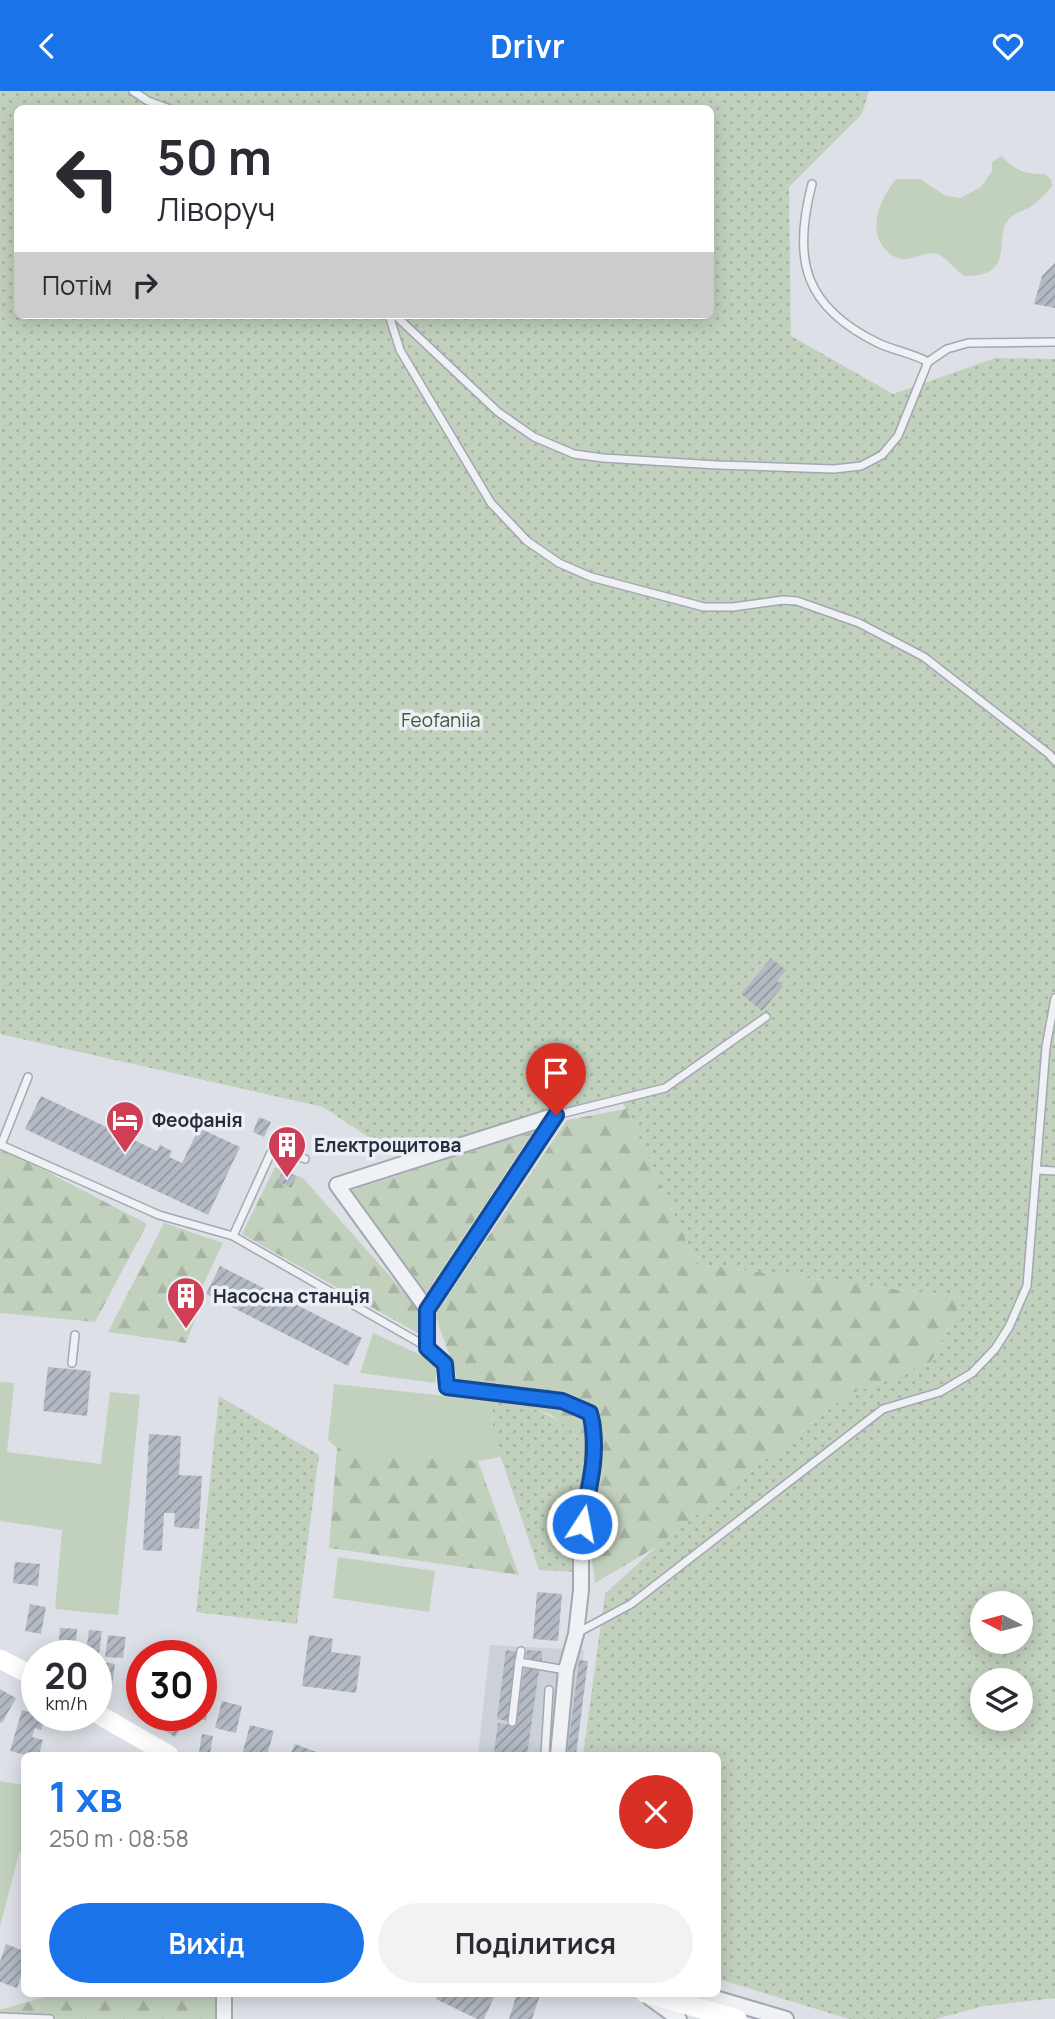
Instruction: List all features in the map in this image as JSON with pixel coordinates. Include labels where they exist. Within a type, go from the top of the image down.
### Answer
[{"type":"street","points":[[427,1310],[337,1185],[556,1115]]},
{"type":"street","points":[[556,1115],[427,1310],[427,1348],[445,1364],[447,1387],[562,1401],[590,1413],[593,1424],[593,1465],[582,1524],[581,1590],[576,1634],[566,1670],[558,1752]]},
{"type":"street","points":[[0,1659],[21,1670]]},
{"type":"street","points":[[112,1722],[164,1752]]},
{"type":"street","points":[[224,1997],[224,2019]]},
{"type":"street","points":[[649,1997],[679,2019]]},
{"type":"street","points":[[658,1997],[737,2019]]},
{"type":"street","points":[[712,1997],[786,2019]]},
{"type":"lane","points":[[133,91],[159,105]]},
{"type":"lane","points":[[812,184],[803,218],[803,241],[805,265],[817,294],[832,314],[879,344],[914,354],[928,362]]},
{"type":"lane","points":[[393,319],[400,349],[491,503],[527,541],[559,563],[591,577],[704,607],[797,601],[859,623],[924,657],[1055,761]]},
{"type":"lane","points":[[396,319],[507,418],[534,437],[573,454],[603,458],[834,469],[861,466],[881,455],[898,436],[928,362],[947,349],[968,343],[1055,342]]},
{"type":"lane","points":[[576,1634],[631,1604],[883,1409],[940,1392],[972,1373],[995,1349],[1009,1328],[1027,1286],[1046,1047],[1055,998]]},
{"type":"lane","points":[[556,1115],[665,1088],[766,1017]]},
{"type":"lane","points":[[27,1077],[1,1145],[159,1215],[233,1236],[427,1348]]},
{"type":"lane","points":[[233,1236],[274,1146],[305,1159]]},
{"type":"lane","points":[[1037,1170],[1055,1171]]},
{"type":"lane","points":[[72,1363],[75,1335]]},
{"type":"lane","points":[[512,1722],[521,1651]]},
{"type":"lane","points":[[519,1662],[566,1670]]},
{"type":"lane","points":[[545,1752],[549,1690]]},
{"type":"lane","points":[[0,2017],[50,2019]]},
{"type":"shaded area","points":[[490,1645],[584,1650],[571,1752],[478,1752]]},
{"type":"green space","name":"Feofaniia","points":[[0,91],[869,91],[862,114],[789,187],[791,336],[893,394],[995,358],[1055,359],[1055,1998],[984,2006],[936,2019],[849,2019],[721,1980],[721,1752],[583,1752],[605,1594],[656,1547],[846,1396],[931,1362],[964,1298],[697,1264],[619,1094],[394,1154],[323,1107],[0,1034]]},
{"type":"green space","points":[[1002,156],[1021,171],[1045,174],[1051,179],[1052,186],[1032,206],[1009,219],[1004,227],[998,263],[992,270],[965,276],[935,253],[902,259],[884,248],[879,240],[876,222],[885,195],[896,179],[920,179],[946,196],[960,198],[981,187],[992,171],[992,162]]},
{"type":"green space","points":[[626,1109],[697,1264],[964,1298],[931,1362],[846,1396],[656,1547],[595,1583],[578,1437],[550,1414],[505,1401],[458,1397],[456,1373],[435,1315],[567,1120]]},
{"type":"green space","points":[[533,1132],[426,1293],[352,1190]]},
{"type":"green space","points":[[0,1147],[147,1224],[95,1322],[0,1313]]},
{"type":"green space","points":[[275,1167],[303,1178],[419,1309],[421,1335],[242,1234]]},
{"type":"green space","points":[[164,1223],[223,1243],[197,1298],[201,1304],[186,1343],[108,1332]]},
{"type":"green space","points":[[373,1333],[438,1363],[435,1383],[360,1373]]},
{"type":"green space","points":[[0,1382],[14,1383],[7,1452],[101,1464],[110,1392],[140,1395],[118,1615],[55,1609],[62,1530],[0,1521]]},
{"type":"green space","points":[[334,1384],[492,1401],[493,1434],[501,1457],[478,1461],[337,1448],[328,1440]]},
{"type":"green space","points":[[219,1396],[319,1455],[297,1624],[196,1612]]},
{"type":"green space","points":[[492,1401],[523,1406],[552,1417],[566,1426],[586,1449],[592,1471],[576,1572],[539,1570],[493,1434]]},
{"type":"green space","points":[[337,1448],[478,1461],[519,1575],[329,1548]]},
{"type":"green space","points":[[338,1557],[435,1571],[429,1612],[333,1598]]},
{"type":"green space","points":[[0,1781],[21,1784],[21,1852],[0,1927]]},
{"type":"green space","points":[[44,1997],[218,1997],[217,2019],[0,2019],[0,2010]]},
{"type":"building","points":[[1055,263],[1055,308],[1034,304],[1042,276]]},
{"type":"building","points":[[771,958],[786,970],[777,981],[783,986],[762,1011],[741,994]]},
{"type":"building","name":"Феофанія","points":[[41,1096],[157,1151],[160,1145],[172,1151],[169,1157],[182,1163],[199,1128],[240,1147],[208,1215],[25,1129]]},
{"type":"building","points":[[259,1117],[271,1122],[264,1137],[253,1132]]},
{"type":"building","name":"Електрощитова","points":[[283,1170],[297,1176],[291,1188],[278,1181]]},
{"type":"building","points":[[220,1266],[362,1338],[348,1366],[206,1294]]},
{"type":"building","points":[[48,1367],[91,1371],[87,1416],[43,1411]]},
{"type":"building","points":[[149,1434],[181,1436],[179,1475],[202,1476],[199,1529],[174,1527],[175,1513],[164,1513],[162,1551],[143,1550]]},
{"type":"building","points":[[15,1562],[40,1564],[38,1586],[13,1583]]},
{"type":"building","points":[[537,1592],[562,1594],[558,1641],[533,1639]]},
{"type":"building","points":[[30,1604],[46,1607],[41,1634],[25,1631]]},
{"type":"building","points":[[60,1628],[77,1629],[76,1640],[59,1640]]},
{"type":"building","points":[[89,1630],[102,1631],[101,1640],[88,1640]]},
{"type":"building","points":[[108,1635],[126,1637],[123,1658],[112,1657],[112,1640],[107,1640]]},
{"type":"building","points":[[309,1635],[333,1639],[331,1652],[361,1656],[356,1693],[302,1686]]},
{"type":"building","points":[[506,1650],[517,1652],[508,1721],[497,1719]]},
{"type":"building","points":[[527,1650],[542,1651],[542,1661],[526,1660]]},
{"type":"building","points":[[579,1660],[588,1661],[576,1752],[567,1752]]},
{"type":"building","points":[[112,1664],[115,1664],[112,1685]]},
{"type":"building","points":[[524,1668],[539,1670],[527,1752],[494,1752],[498,1723],[516,1726]]},
{"type":"building","points":[[0,1689],[16,1698],[2,1723],[0,1722]]},
{"type":"building","points":[[222,1701],[242,1706],[236,1733],[217,1728]]},
{"type":"building","points":[[21,1713],[21,1731],[34,1731],[32,1737],[43,1740],[40,1752],[21,1754],[10,1751]]},
{"type":"building","points":[[250,1725],[274,1731],[268,1752],[243,1752]]},
{"type":"building","points":[[166,1731],[179,1731],[175,1737]]},
{"type":"building","points":[[202,1734],[213,1736],[210,1752],[199,1752]]},
{"type":"building","points":[[295,1744],[316,1752],[291,1752]]},
{"type":"building","points":[[6,1944],[21,1950],[21,1976],[17,1988],[0,1982],[0,1962]]},
{"type":"building","points":[[494,1997],[484,2019],[477,2019],[436,1999]]},
{"type":"building","points":[[516,1997],[539,1997],[532,2019],[509,2019]]},
{"type":"place","name":"Феофанія","points":[[125,1154]]},
{"type":"place","name":"Електрощитова","points":[[287,1179]]},
{"type":"place","name":"Насосна станція","points":[[186,1330]]},
{"type":"route","points":[[556,1115],[427,1310],[427,1348],[445,1364],[447,1387],[562,1401],[590,1413],[593,1424],[593,1465],[582,1524]]}]
